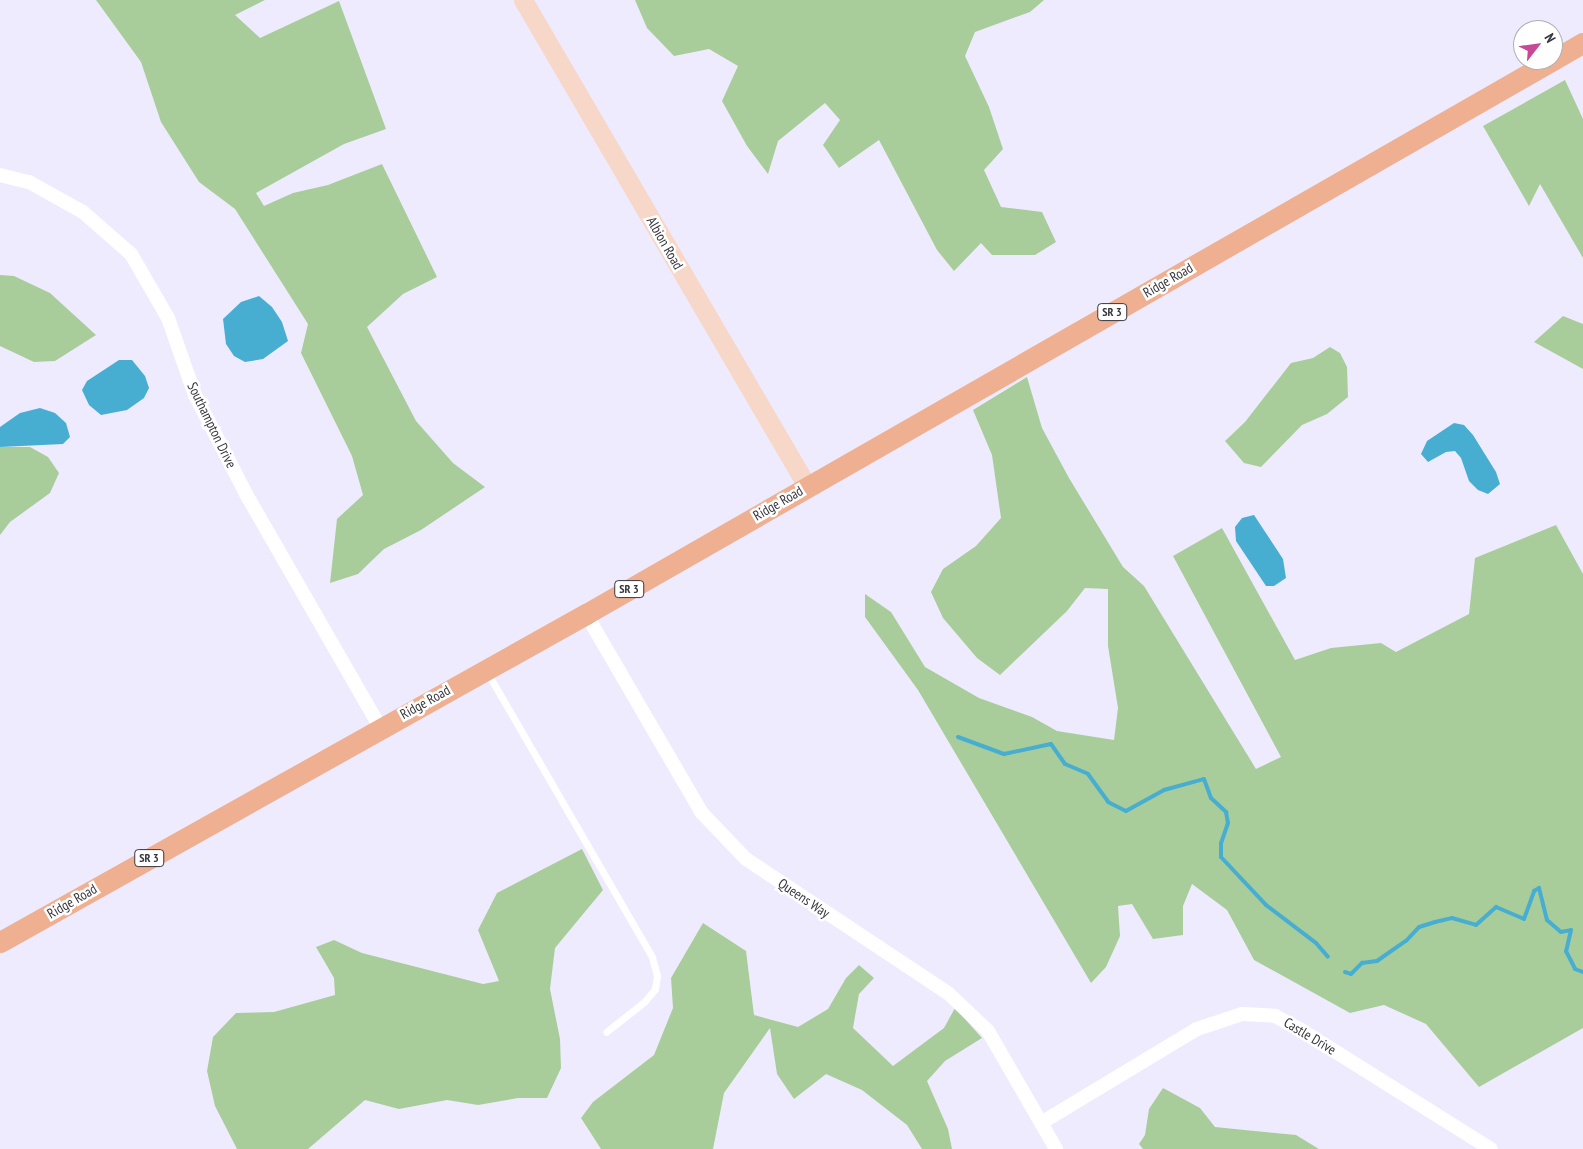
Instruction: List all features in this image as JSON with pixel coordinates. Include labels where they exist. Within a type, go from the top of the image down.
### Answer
[{"type":"main road","name":"Ridge Road","points":[[1563,54],[1583,43]]},
{"type":"main road","name":"Ridge Road","points":[[0,942],[380,727],[586,614],[1535,70]]},
{"type":"street","name":"Albion Road","points":[[523,0],[807,486]]},
{"type":"street","name":"Southampton Drive","points":[[0,175],[29,182],[83,212],[131,254],[168,318],[195,395],[246,494],[380,727]]},
{"type":"street","name":"Queens Way","points":[[586,614],[702,813],[746,860],[948,994],[988,1031],[1056,1149]]},
{"type":"street","name":"Castle Drive","points":[[1041,1123],[1197,1029],[1242,1014],[1275,1016],[1301,1030],[1491,1149]]},
{"type":"lane","points":[[485,669],[652,958],[658,976],[655,989],[644,1002],[606,1032]]},
{"type":"green space","points":[[96,0],[265,0],[235,15],[260,38],[339,1],[386,129],[344,144],[256,193],[264,206],[293,193],[328,185],[382,164],[437,277],[403,294],[367,327],[416,421],[453,463],[485,487],[421,530],[384,549],[358,574],[330,583],[337,519],[363,495],[352,456],[301,353],[308,324],[235,209],[199,182],[161,122],[141,62]]},
{"type":"green space","points":[[635,0],[1044,0],[1030,12],[975,32],[965,56],[989,107],[1003,149],[984,170],[1001,207],[1042,212],[1056,242],[1035,255],[992,255],[981,243],[954,271],[937,250],[879,140],[839,168],[823,145],[840,120],[825,103],[778,141],[768,174],[747,146],[722,101],[738,66],[709,49],[674,56],[647,28]]},
{"type":"green space","points":[[1565,80],[1583,119],[1583,258],[1540,184],[1529,206],[1483,126]]},
{"type":"green space","points":[[0,275],[14,276],[50,293],[96,335],[55,361],[34,362],[0,346]]},
{"type":"green space","points":[[1563,316],[1583,324],[1583,369],[1534,342]]},
{"type":"green space","points":[[1330,347],[1340,353],[1347,367],[1348,397],[1327,414],[1302,425],[1261,467],[1244,463],[1225,441],[1245,422],[1291,363],[1313,358]]},
{"type":"green space","points":[[1027,377],[1042,428],[1069,478],[1123,567],[1144,586],[1256,769],[1281,757],[1173,556],[1222,528],[1295,660],[1331,648],[1381,643],[1396,652],[1469,614],[1475,558],[1556,525],[1583,574],[1583,1028],[1479,1087],[1426,1024],[1384,1005],[1350,1013],[1254,960],[1227,910],[1192,884],[1183,906],[1183,935],[1153,939],[1132,904],[1118,906],[1120,936],[1106,967],[1091,983],[918,690],[865,617],[865,594],[891,612],[925,667],[979,698],[1032,717],[1057,731],[1114,740],[1118,708],[1108,646],[1108,589],[1085,588],[1067,611],[1000,675],[977,658],[943,618],[931,592],[943,569],[976,546],[1001,518],[992,455],[973,410]]},
{"type":"green space","points":[[0,447],[30,447],[48,457],[59,473],[50,493],[10,522],[0,535]]},
{"type":"green space","points":[[582,849],[603,890],[555,948],[550,989],[560,1039],[561,1068],[547,1098],[518,1098],[478,1105],[447,1100],[399,1109],[365,1100],[308,1149],[237,1149],[215,1106],[207,1071],[213,1037],[236,1013],[274,1012],[335,995],[334,978],[316,947],[334,940],[362,953],[483,984],[499,981],[478,930],[497,893]]},
{"type":"green space","points":[[703,923],[746,951],[754,1015],[798,1027],[828,1009],[846,978],[859,965],[874,978],[859,994],[853,1028],[893,1066],[944,1028],[955,1008],[982,1038],[945,1061],[927,1081],[948,1129],[952,1149],[922,1149],[907,1125],[862,1090],[826,1074],[794,1099],[777,1074],[770,1028],[724,1093],[713,1149],[601,1149],[581,1118],[593,1102],[654,1055],[673,1008],[671,978]]},
{"type":"green space","points":[[1163,1088],[1200,1108],[1215,1127],[1296,1135],[1319,1149],[1143,1149],[1139,1144],[1145,1135],[1149,1109]]},
{"type":"water","points":[[259,296],[272,307],[282,322],[288,341],[263,359],[245,362],[234,356],[226,344],[223,319],[241,302]]},
{"type":"water","points":[[119,360],[132,360],[145,376],[149,388],[144,398],[127,410],[101,415],[89,405],[82,390],[87,381]]},
{"type":"water","points":[[40,408],[55,413],[66,423],[70,437],[63,444],[0,447],[0,427],[20,413]]},
{"type":"water","points":[[1454,423],[1464,425],[1473,435],[1496,472],[1500,484],[1488,494],[1478,490],[1469,481],[1461,458],[1455,451],[1446,452],[1428,462],[1421,454],[1427,441]]},
{"type":"water","points":[[1254,515],[1283,559],[1286,578],[1274,586],[1266,586],[1236,541],[1235,527],[1242,518]]},
{"type":"waterway","points":[[958,737],[1004,754],[1051,744],[1065,764],[1088,774],[1108,802],[1126,811],[1164,790],[1204,779],[1211,798],[1226,812],[1228,823],[1221,843],[1221,857],[1266,905],[1316,943],[1328,957]]},
{"type":"waterway","points":[[1345,972],[1351,974],[1362,963],[1377,961],[1406,941],[1419,927],[1435,922],[1452,918],[1476,925],[1496,907],[1524,919],[1534,891],[1539,888],[1547,920],[1561,932],[1571,930],[1566,951],[1575,969],[1583,972]]}]
